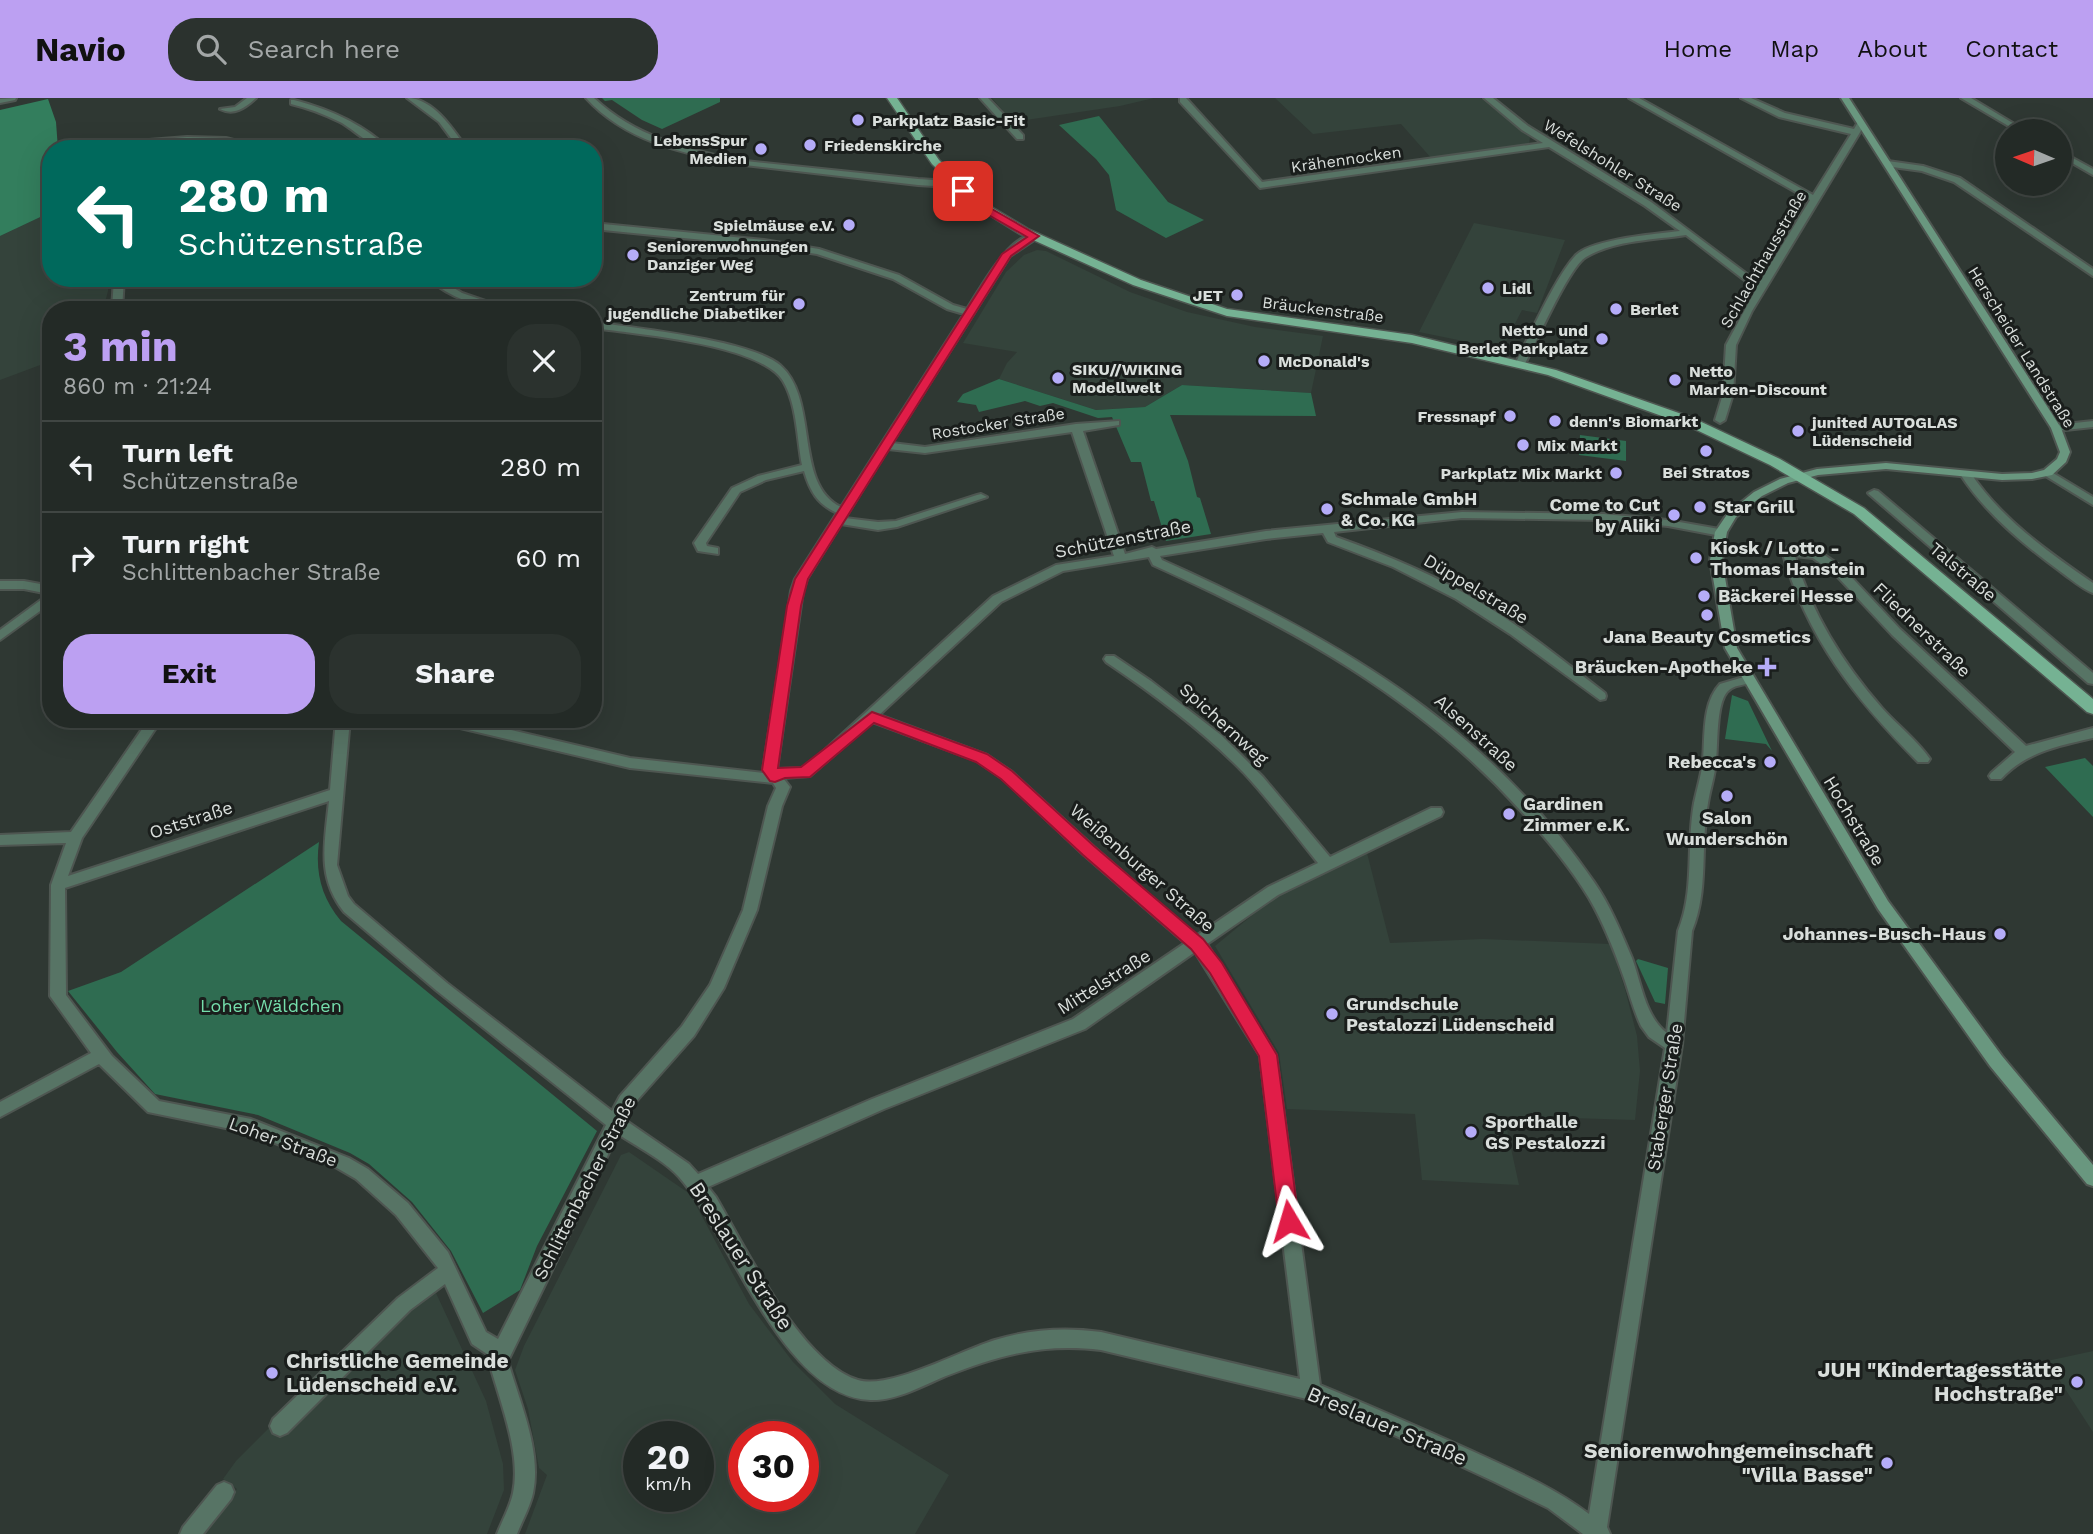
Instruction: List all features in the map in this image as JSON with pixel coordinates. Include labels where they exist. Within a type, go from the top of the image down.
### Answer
[{"type":"main road","name":"Bräuckenstraße","points":[[892,98],[950,180],[981,207],[1034,236],[1113,273],[1194,305],[1262,319],[1411,339],[1520,364],[1634,400],[1687,421],[1730,439],[1800,475]]},
{"type":"main road","name":"Herscheider Landstraße","points":[[1845,98],[1858,128],[1888,164],[2056,428],[2065,452],[2062,460],[2048,472]]},
{"type":"main road","points":[[1721,532],[1732,515],[1758,494],[1800,475],[1886,466],[2021,478],[2048,472]]},
{"type":"main road","name":"Talstraße","points":[[1800,475],[1847,502],[1891,536],[2093,708]]},
{"type":"main road","name":"Hochstraße","points":[[1721,532],[1716,560],[1721,600],[1731,648],[1747,680],[1903,934],[1996,1061],[2093,1178]]},
{"type":"street","points":[[0,101],[12,98]]},
{"type":"street","points":[[224,109],[237,109],[253,98]]},
{"type":"street","points":[[411,98],[442,120],[456,140]]},
{"type":"street","points":[[590,98],[612,117],[641,135],[677,149],[745,163],[918,182],[950,180]]},
{"type":"street","points":[[984,98],[1020,137]]},
{"type":"street","name":"Wefelshohler Straße","points":[[1488,98],[1550,144],[1648,204],[1761,289]]},
{"type":"street","points":[[1633,98],[1816,200]]},
{"type":"street","points":[[1745,98],[1782,115],[1858,128]]},
{"type":"street","points":[[1965,98],[2001,119]]},
{"type":"street","name":"Krähennocken","points":[[1183,100],[1260,185],[1550,144]]},
{"type":"street","points":[[294,102],[336,116],[375,140]]},
{"type":"street","name":"Schlachthausstraße","points":[[1720,420],[1728,394],[1731,345],[1747,311],[1858,128]]},
{"type":"street","points":[[179,140],[212,140]]},
{"type":"street","points":[[2072,160],[2093,172]]},
{"type":"street","points":[[1888,164],[1923,169],[1957,180],[2093,273]]},
{"type":"street","points":[[602,227],[764,243],[819,252],[896,277],[961,312],[969,313]]},
{"type":"street","name":"Wefelshohler Straße","points":[[1520,364],[1562,283],[1580,256],[1605,245],[1688,232]]},
{"type":"street","name":"Schlittenbacher Straße","points":[[498,1360],[626,1101],[688,1031],[716,988],[750,910],[775,806],[783,787],[770,770],[797,591],[841,516],[1007,254],[1034,236]]},
{"type":"street","points":[[446,287],[459,295],[478,301]]},
{"type":"street","points":[[602,327],[737,350],[775,366],[790,382],[808,467],[819,498],[841,516],[878,526],[897,524],[981,497]]},
{"type":"street","name":"Rostocker Straße","points":[[887,446],[925,450],[1115,423]]},
{"type":"street","points":[[2056,428],[2093,424]]},
{"type":"street","points":[[1076,427],[1120,557]]},
{"type":"street","points":[[714,551],[704,549],[700,543],[731,495],[754,481],[808,467]]},
{"type":"street","points":[[2048,472],[2093,502]]},
{"type":"street","points":[[1966,474],[1991,507],[2093,589]]},
{"type":"street","name":"Talstraße","points":[[1874,493],[2093,680]]},
{"type":"street","name":"Schützenstraße","points":[[488,728],[629,763],[771,779],[782,772],[805,773],[872,717],[997,599],[1060,568],[1152,551],[1432,517],[1517,514],[1649,521],[1721,532]]},
{"type":"street","name":"Düppelstraße","points":[[1326,528],[1332,540],[1402,566],[1468,601],[1511,629],[1600,696]]},
{"type":"street","name":"Alsenstraße","points":[[1152,551],[1157,562],[1282,619],[1373,674],[1412,701],[1479,758],[1542,822],[1590,888],[1619,945],[1649,1026],[1658,1036],[1674,1045]]},
{"type":"street","name":"Fliednerstraße","points":[[1923,759],[1896,733],[1835,657],[1804,601],[1788,551],[1816,555],[1838,570],[1896,632],[2023,751]]},
{"type":"street","points":[[0,584],[42,588]]},
{"type":"street","points":[[0,636],[42,604]]},
{"type":"street","name":"Spichernweg","points":[[1110,659],[1168,698],[1223,744],[1258,780],[1326,864]]},
{"type":"street","name":"Staberger Straße","points":[[1597,1533],[1674,1045],[1685,931],[1689,924],[1694,888],[1701,802],[1706,794],[1709,750],[1719,695],[1731,683],[1747,680]]},
{"type":"street","name":"Weißenburger Straße","points":[[872,717],[982,758],[1007,775],[1088,851],[1205,952],[1268,1055],[1311,1391]]},
{"type":"street","name":"Loher Straße","points":[[150,728],[75,837],[58,884],[58,996],[102,1055],[154,1107],[251,1126],[343,1163],[362,1174],[402,1209],[442,1258],[479,1338],[495,1348],[513,1409],[525,1476],[523,1492],[507,1534]]},
{"type":"street","name":"Breslauer Straße","points":[[343,728],[330,865],[341,898],[349,908],[442,986],[615,1123],[683,1169],[697,1183],[773,1311],[803,1350],[827,1374],[856,1391],[876,1391],[894,1388],[1033,1338],[1070,1336],[1101,1341],[1311,1391],[1385,1421],[1555,1501],[1597,1533]]},
{"type":"street","points":[[1996,776],[2005,764],[2023,751],[2093,733]]},
{"type":"street","name":"Oststraße","points":[[58,884],[337,793]]},
{"type":"street","name":"Mittelstraße","points":[[697,1183],[878,1104],[1079,1024],[1273,891],[1436,812]]},
{"type":"street","points":[[0,840],[75,837]]},
{"type":"street","points":[[0,1110],[102,1055]]},
{"type":"street","points":[[280,1426],[404,1304],[447,1272]]},
{"type":"street","points":[[190,1534],[224,1492]]},
{"type":"shaded area","points":[[992,98],[1154,98],[1120,106],[1012,122]]},
{"type":"shaded area","points":[[1275,98],[1481,98],[1530,137],[1529,144],[1432,159],[1401,124],[1313,134]]},
{"type":"shaded area","points":[[42,216],[42,287],[108,287],[108,291],[105,301],[42,301],[42,364],[0,380],[0,236]]},
{"type":"shaded area","points":[[1474,223],[1565,240],[1537,313],[1522,310],[1502,349],[1419,332]]},
{"type":"shaded area","points":[[1037,250],[1046,251],[1130,292],[1187,312],[1255,327],[1323,336],[1311,393],[1182,385],[1145,407],[1096,410],[999,379],[1007,363],[1017,352],[963,343],[1006,272],[1024,255]]},
{"type":"shaded area","name":"Grundschule Pestalozzi Lüdenscheid","points":[[1367,853],[1390,943],[1483,939],[1610,944],[1637,1036],[1640,1071],[1635,1120],[1504,1116],[1519,1185],[1422,1180],[1415,1114],[1287,1109],[1279,1053],[1215,946],[1274,897]]},
{"type":"shaded area","points":[[629,1152],[690,1194],[749,1304],[793,1362],[835,1404],[949,1475],[915,1534],[525,1534],[547,1475],[539,1468],[528,1409],[515,1370],[524,1346],[621,1155]]},
{"type":"shaded area","points":[[436,1293],[486,1401],[503,1464],[504,1490],[487,1534],[202,1534],[237,1489],[223,1479],[236,1461],[270,1427],[281,1437],[410,1309]]},
{"type":"shaded area","name":"JUH \"Kindertagesstätte Hochstraße\"","points":[[2093,1351],[2093,1432],[2047,1361]]},
{"type":"green space","points":[[602,98],[720,98],[720,102],[662,129],[642,120],[612,100],[605,101]]},
{"type":"green space","points":[[48,99],[56,122],[57,140],[42,140],[42,216],[0,236],[0,110]]},
{"type":"green space","points":[[1099,116],[1168,202],[1204,220],[1166,238],[1116,210],[1109,175],[1096,159],[1059,125]]},
{"type":"green space","points":[[999,379],[1096,410],[1145,407],[1182,385],[1311,393],[1316,416],[1170,415],[1211,534],[1166,541],[1154,501],[1151,501],[1141,462],[1131,462],[1112,417],[1098,418],[1053,403],[1040,406],[1025,401],[979,412],[976,405],[957,402],[963,394]]},
{"type":"green space","points":[[1580,435],[1626,441],[1626,461],[1579,455]]},
{"type":"green space","points":[[1732,695],[1748,701],[1772,751],[1766,744],[1725,739]]},
{"type":"green space","points":[[2085,758],[2093,766],[2093,817],[2045,767]]},
{"type":"green space","name":"Loher Wäldchen","points":[[319,842],[321,884],[341,921],[597,1131],[537,1246],[520,1290],[483,1313],[451,1251],[412,1202],[369,1164],[350,1153],[258,1115],[155,1094],[68,991],[121,972]]},
{"type":"green space","points":[[1638,959],[1668,968],[1665,1004],[1655,1002],[1636,961]]},
{"type":"place","name":"Parkplatz Basic-Fit","points":[[858,120]]},
{"type":"place","name":"Friedenskirche","points":[[810,145]]},
{"type":"place","name":"LebensSpur Medien","points":[[761,149]]},
{"type":"place","name":"Spielmäuse e.V.","points":[[849,225]]},
{"type":"place","name":"Seniorenwohnungen Danziger Weg","points":[[633,255]]},
{"type":"place","name":"Lidl","points":[[1488,288]]},
{"type":"place","name":"JET","points":[[1237,295]]},
{"type":"place","name":"Zentrum für jugendliche Diabetiker","points":[[799,304]]},
{"type":"place","name":"Berlet","points":[[1616,309]]},
{"type":"place","name":"Netto- und Berlet Parkplatz","points":[[1602,339]]},
{"type":"place","name":"McDonald's","points":[[1264,361]]},
{"type":"place","name":"SIKU//WIKING Modellwelt","points":[[1058,378]]},
{"type":"place","name":"Netto Marken-Discount","points":[[1675,380]]},
{"type":"place","name":"Fressnapf","points":[[1510,416]]},
{"type":"place","name":"denn's Biomarkt","points":[[1555,421]]},
{"type":"place","name":"junited AUTOGLAS Lüdenscheid","points":[[1798,431]]},
{"type":"place","name":"Mix Markt","points":[[1523,445]]},
{"type":"place","name":"Bei Stratos","points":[[1706,451]]},
{"type":"place","name":"Parkplatz Mix Markt","points":[[1616,473]]},
{"type":"place","name":"Star Grill","points":[[1700,507]]},
{"type":"place","name":"Schmale GmbH & Co. KG","points":[[1327,509]]},
{"type":"place","name":"Come to Cut by Aliki","points":[[1674,515]]},
{"type":"place","name":"Kiosk / Lotto - Thomas Hanstein","points":[[1696,558]]},
{"type":"place","name":"Bäckerei Hesse","points":[[1704,596]]},
{"type":"place","name":"Jana Beauty Cosmetics","points":[[1707,615]]},
{"type":"place","name":"Bräucken-Apotheke","points":[[1767,667]]},
{"type":"place","name":"Rebecca's","points":[[1770,762]]},
{"type":"place","name":"Salon Wunderschön","points":[[1727,796]]},
{"type":"place","name":"Gardinen Zimmer e.K.","points":[[1509,814]]},
{"type":"place","name":"Johannes-Busch-Haus","points":[[2000,934]]},
{"type":"place","name":"Grundschule Pestalozzi Lüdenscheid","points":[[1332,1014]]},
{"type":"place","name":"Sporthalle GS Pestalozzi","points":[[1471,1132]]},
{"type":"place","name":"Christliche Gemeinde Lüdenscheid e.V.","points":[[272,1373]]},
{"type":"place","name":"JUH \"Kindertagesstätte Hochstraße\"","points":[[2077,1382]]},
{"type":"place","name":"Seniorenwohngemeinschaft \"Villa Basse\"","points":[[1887,1463]]},
{"type":"route","points":[[963,191],[981,207],[1034,236],[1007,254],[801,579],[794,606],[770,770],[775,777],[782,772],[805,773],[872,717],[982,758],[1007,775],[1088,851],[1197,944],[1216,968],[1268,1055],[1289,1221]]}]
